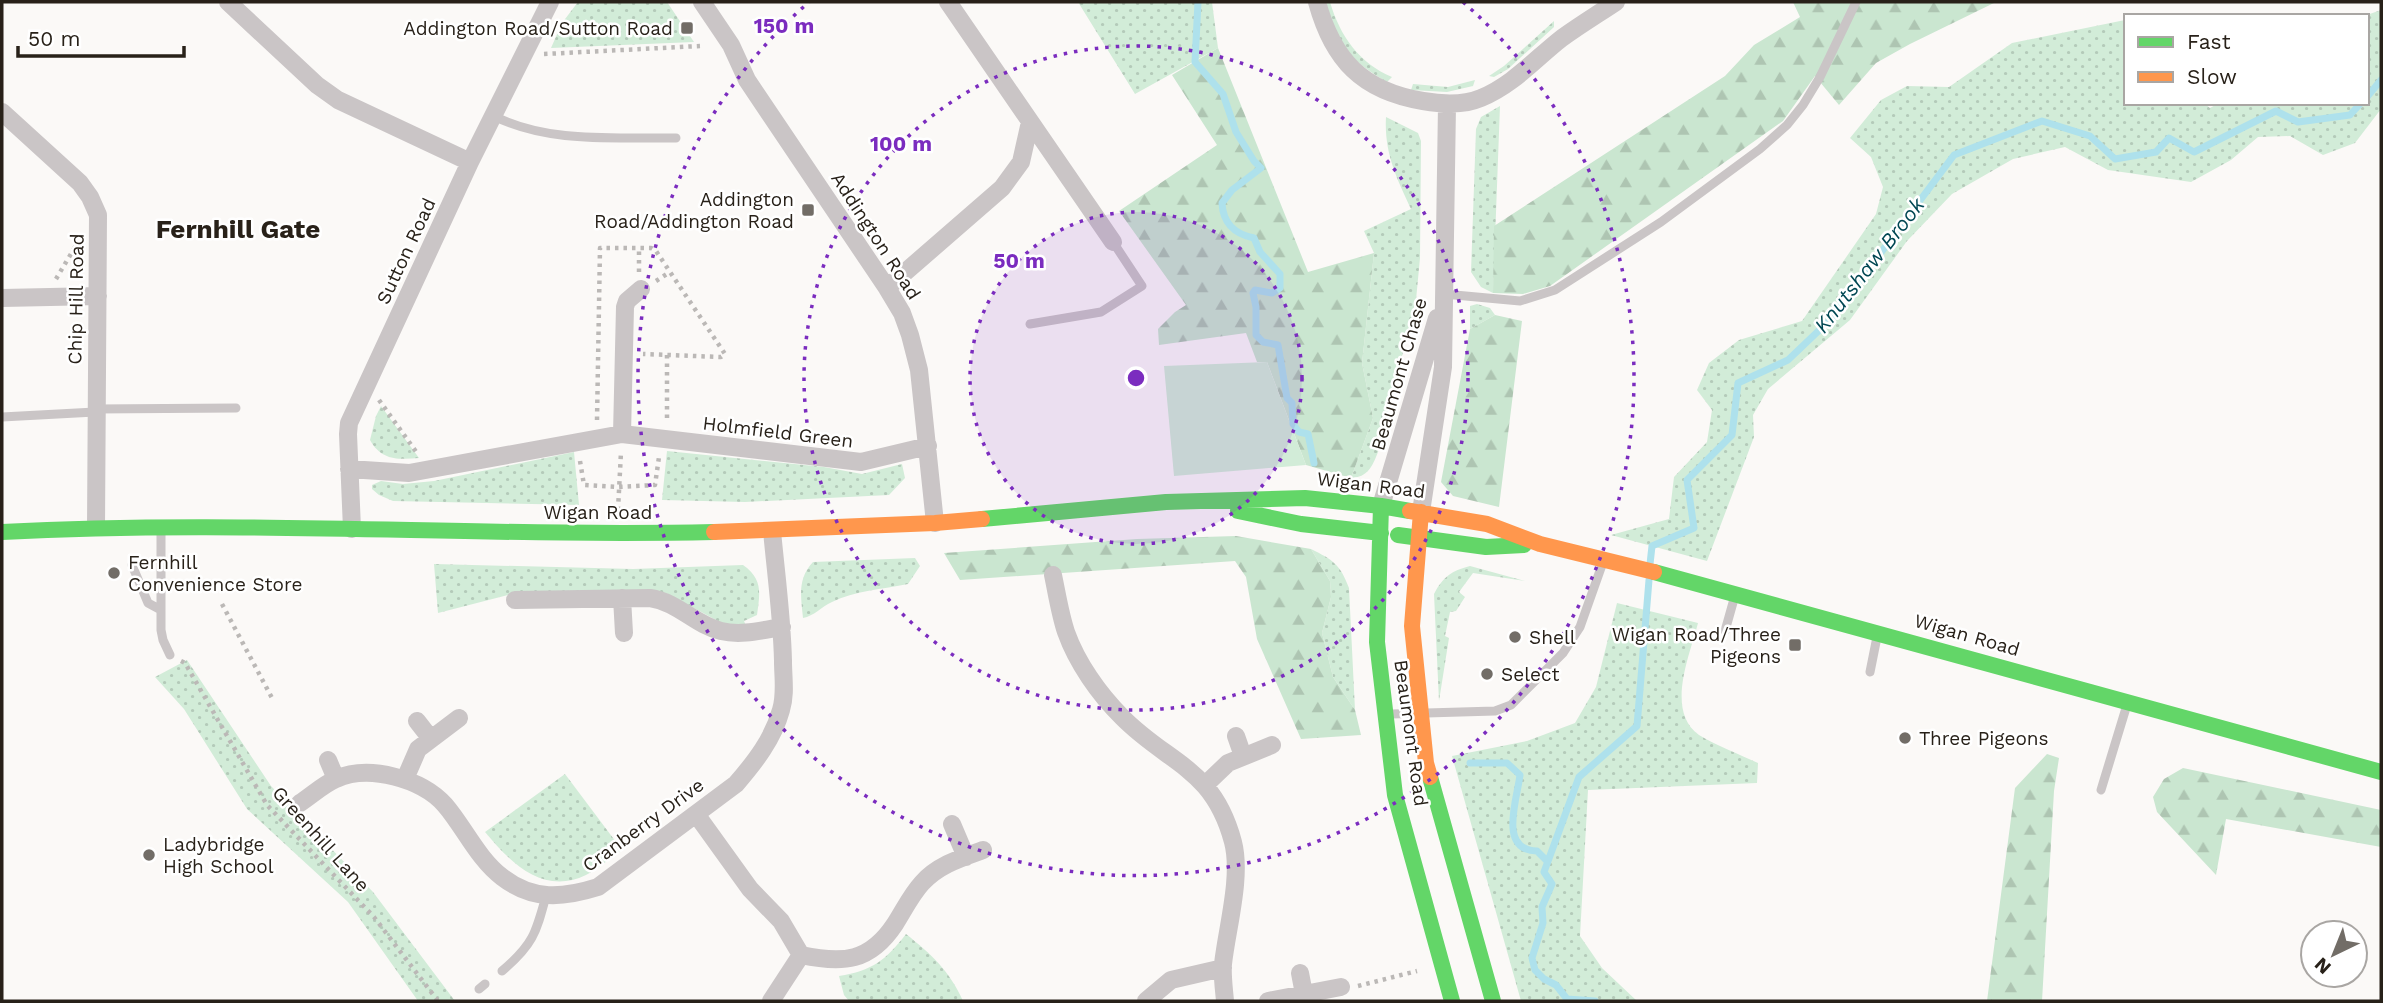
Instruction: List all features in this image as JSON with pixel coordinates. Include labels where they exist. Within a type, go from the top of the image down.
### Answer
[{"type":"main road","name":"Wigan Road","points":[[2,532],[96,527],[352,528],[617,534],[772,531],[935,523],[1166,502],[1305,498],[1381,506],[1487,524],[1540,544],[1736,593],[2381,772]]},
{"type":"main road","name":"Wigan Road","points":[[1193,501],[1301,524],[1486,547],[1540,544]]},
{"type":"main road","name":"Beaumont Road","points":[[1381,506],[1377,642],[1395,795],[1452,1001]]},
{"type":"main road","name":"Beaumont Road","points":[[1421,512],[1412,626],[1426,763],[1493,1001]]},
{"type":"street","points":[[228,2],[317,85],[338,100],[470,162]]},
{"type":"street","name":"Addington Road","points":[[702,2],[731,45],[747,80],[902,313],[915,352],[935,523]]},
{"type":"street","points":[[948,2],[1113,242]]},
{"type":"street","points":[[1317,2],[1334,48],[1355,71],[1378,89],[1447,105],[1479,99],[1514,80],[1562,39],[1616,2]]},
{"type":"street","name":"Sutton Road","points":[[352,528],[349,423],[541,4]]},
{"type":"street","name":"Beaumont Chase","points":[[1421,512],[1443,367],[1447,105]]},
{"type":"street","name":"Chip Hill Road","points":[[2,112],[80,183],[98,215],[96,527]]},
{"type":"street","points":[[887,288],[1002,188],[1021,162],[1030,122]]},
{"type":"street","points":[[622,434],[625,307],[641,289]]},
{"type":"street","name":"Beaumont Chase","points":[[1381,506],[1444,294]]},
{"type":"street","points":[[2,298],[98,296]]},
{"type":"street","name":"Holmfield Green","points":[[349,469],[410,472],[622,434],[861,462],[928,446]]},
{"type":"street","name":"Cranberry Drive","points":[[300,803],[335,779],[350,775],[381,774],[405,779],[427,789],[444,804],[500,876],[518,887],[546,895],[573,895],[598,887],[736,784],[767,744],[784,697],[782,627],[772,531]]},
{"type":"street","points":[[1053,575],[1066,633],[1083,667],[1123,718],[1196,774],[1227,824],[1235,856],[1223,968],[1225,1001]]},
{"type":"street","points":[[622,598],[624,633]]},
{"type":"street","points":[[515,600],[661,599],[721,631],[747,633],[782,627]]},
{"type":"street","points":[[405,779],[418,749],[459,718]]},
{"type":"street","points":[[418,721],[431,739]]},
{"type":"street","points":[[1236,736],[1243,756]]},
{"type":"street","points":[[1205,785],[1219,769],[1272,745]]},
{"type":"street","points":[[328,760],[335,779]]},
{"type":"street","points":[[696,814],[750,889],[781,921],[801,955]]},
{"type":"street","points":[[952,824],[965,857]]},
{"type":"street","points":[[801,955],[848,960],[872,950],[884,939],[922,883],[943,866],[983,850]]},
{"type":"street","points":[[771,1001],[801,955]]},
{"type":"street","points":[[1146,1001],[1171,981],[1223,968]]},
{"type":"street","points":[[1300,973],[1304,994]]},
{"type":"street","points":[[1268,1001],[1341,987]]},
{"type":"lane","points":[[1444,294],[1520,301],[1555,290],[1661,222],[1760,149],[1787,125],[1820,77],[1856,2]]},
{"type":"lane","points":[[492,115],[506,122],[568,136],[676,138]]},
{"type":"lane","points":[[1030,324],[1101,312],[1142,286],[1113,242]]},
{"type":"lane","points":[[2,417],[95,411],[236,408]]},
{"type":"lane","points":[[161,528],[163,640],[170,655]]},
{"type":"lane","points":[[1386,714],[1495,711],[1511,705],[1563,653],[1580,627],[1604,560]]},
{"type":"lane","points":[[132,565],[148,603],[161,610]]},
{"type":"lane","points":[[1725,631],[1736,593]]},
{"type":"lane","points":[[1870,672],[1879,632]]},
{"type":"lane","points":[[2101,790],[2128,701]]},
{"type":"lane","points":[[502,971],[521,955],[531,942],[546,895]]},
{"type":"path","points":[[537,55],[700,46]]},
{"type":"path","points":[[46,297],[76,244],[98,233]]},
{"type":"path","points":[[577,442],[584,485],[654,485],[665,439],[667,355]]},
{"type":"path","points":[[375,393],[424,462]]},
{"type":"path","points":[[617,534],[622,434]]},
{"type":"path","points":[[222,604],[272,698]]},
{"type":"path","name":"Greenhill Lane","points":[[170,655],[185,663],[267,805],[374,917],[438,1001]]},
{"type":"path","points":[[1341,987],[1348,988],[1442,964]]},
{"type":"green space","points":[[578,2],[667,2],[694,42],[551,48],[562,23]]},
{"type":"green space","points":[[1078,2],[1212,2],[1218,48],[1135,94]]},
{"type":"green space","points":[[1326,2],[1330,2],[1339,26],[1352,47],[1370,64],[1392,77],[1387,82],[1363,66],[1346,50]]},
{"type":"green space","points":[[1793,2],[1996,2],[1876,63],[1839,105],[1815,76],[1783,121],[1550,286],[1523,294],[1493,293],[1494,226],[1725,76],[1754,45],[1800,17]]},
{"type":"green space","points":[[2381,10],[2381,109],[2355,143],[2323,155],[2290,136],[2258,137],[2231,160],[2191,182],[2108,170],[2065,147],[2013,159],[1952,194],[1907,241],[1850,320],[1768,389],[1753,415],[1754,437],[1707,561],[1611,535],[1669,519],[1674,477],[1707,442],[1712,410],[1697,390],[1709,363],[1739,340],[1802,321],[1876,214],[1883,187],[1871,157],[1850,138],[1881,100],[1907,86],[1949,87],[2012,43],[2124,20],[2124,105],[2206,105],[2210,108],[2215,105],[2369,105],[2369,14]]},
{"type":"green space","points":[[1554,21],[1554,27],[1508,69],[1494,77],[1489,76],[1504,66]]},
{"type":"green space","points":[[1218,48],[1308,272],[1374,253],[1362,363],[1373,418],[1351,478],[1306,465],[1267,362],[1257,362],[1246,333],[1159,345],[1158,329],[1186,305],[1119,211],[1217,145],[1172,75]]},
{"type":"green space","points":[[1475,80],[1473,86],[1447,92],[1411,90],[1413,84],[1448,87]]},
{"type":"green space","points":[[1500,106],[1493,293],[1481,287],[1471,272],[1476,129],[1481,117]]},
{"type":"green space","points":[[1386,117],[1418,133],[1421,141],[1420,258],[1416,300],[1378,452],[1369,470],[1362,476],[1351,478],[1373,418],[1362,363],[1374,253],[1364,231],[1411,209],[1389,153]]},
{"type":"green space","points":[[1477,304],[1490,308],[1495,315],[1470,329],[1470,306]]},
{"type":"green space","points":[[1495,315],[1522,321],[1499,507],[1453,496],[1441,482],[1470,329]]},
{"type":"green space","points":[[1267,362],[1306,465],[1174,476],[1164,366]]},
{"type":"green space","points":[[381,406],[419,458],[390,457],[374,447],[370,440]]},
{"type":"green space","points":[[667,451],[824,467],[862,474],[902,464],[905,478],[889,495],[745,502],[662,500]]},
{"type":"green space","points":[[574,452],[579,505],[393,501],[372,489],[372,485],[381,481],[403,484],[434,481]]},
{"type":"green space","points":[[1236,536],[1311,549],[1330,581],[1331,597],[1322,633],[1333,677],[1355,710],[1361,735],[1301,739],[1257,639],[1246,577],[1235,561],[960,580],[944,553],[1137,539]]},
{"type":"green space","points":[[1311,549],[1335,564],[1349,588],[1355,710],[1333,677],[1322,633],[1331,597],[1330,581]]},
{"type":"green space","points":[[915,558],[920,566],[908,584],[850,595],[803,618],[802,582],[813,562]]},
{"type":"green space","points":[[434,564],[633,569],[743,565],[754,576],[759,587],[757,615],[744,621],[746,626],[727,626],[666,593],[508,595],[438,613]]},
{"type":"green space","points":[[1470,566],[1525,581],[1473,573],[1459,592],[1465,597],[1456,611],[1450,612],[1445,636],[1449,638],[1439,701],[1434,594],[1448,576]]},
{"type":"green space","points":[[1617,603],[1698,623],[1683,682],[1683,712],[1689,725],[1699,735],[1758,763],[1757,783],[1588,790],[1580,936],[1602,968],[1637,1001],[1521,1001],[1452,756],[1527,741],[1575,723],[1596,687]]},
{"type":"green space","points":[[187,660],[271,786],[373,892],[455,1001],[418,1001],[348,902],[247,809],[184,709],[155,677]]},
{"type":"green space","points":[[2047,754],[2059,758],[2054,791],[2042,1001],[1987,1001],[2015,788]]},
{"type":"green space","points":[[2183,768],[2381,810],[2381,847],[2226,819],[2216,875],[2157,812],[2153,797],[2164,779]]},
{"type":"green space","points":[[565,774],[622,850],[586,875],[570,880],[542,879],[517,864],[485,832]]},
{"type":"green space","points":[[906,934],[939,964],[952,980],[963,1001],[849,1001],[844,995],[839,976],[861,971],[877,963],[892,951]]},
{"type":"waterway","points":[[1198,2],[1195,62],[1223,94],[1236,132],[1261,168],[1232,190],[1222,203],[1223,210],[1231,227],[1254,238],[1260,252],[1280,274],[1280,288],[1272,293],[1255,290],[1253,293],[1256,335],[1263,342],[1278,345],[1287,398],[1292,403],[1293,424],[1299,432],[1308,434],[1314,463]]},
{"type":"waterway","name":"Knutshaw Brook","points":[[2369,95],[2381,80]]},
{"type":"waterway","name":"Knutshaw Brook","points":[[1650,564],[1652,546],[1694,528],[1687,480],[1732,435],[1738,383],[1788,360],[1832,318],[1954,155],[2042,121],[2090,136],[2115,159],[2156,152],[2169,138],[2194,152],[2276,111],[2298,122],[2350,115],[2359,105]]},
{"type":"waterway","name":"Knutshaw Brook","points":[[1595,1001],[1567,999],[1556,985],[1535,970],[1532,958],[1543,923],[1542,907],[1552,884],[1544,872],[1579,777],[1637,726],[1649,580]]},
{"type":"waterway","points":[[1470,763],[1507,763],[1520,775],[1514,810],[1514,833],[1517,842],[1525,848],[1537,851],[1547,861]]},
{"type":"traffic: fast","points":[[982,519],[1166,502],[1305,498],[1381,506]]},
{"type":"traffic: fast","points":[[1410,511],[1381,506],[1377,642],[1395,795],[1452,1001]]},
{"type":"traffic: fast","points":[[1238,511],[1301,524],[1381,533]]},
{"type":"traffic: fast","points":[[2,532],[180,527],[714,532]]},
{"type":"traffic: fast","points":[[1398,535],[1486,547],[1524,545]]},
{"type":"traffic: fast","points":[[1654,572],[2381,772]]},
{"type":"traffic: fast","points":[[1430,777],[1493,1001]]},
{"type":"traffic: slow","points":[[1410,511],[1487,524],[1540,544],[1654,572]]},
{"type":"traffic: slow","points":[[1421,512],[1412,626],[1426,763],[1430,777]]},
{"type":"traffic: slow","points":[[714,532],[982,519]]},
{"type":"place","name":"Addington Road/Sutton Road","points":[[687,28]]},
{"type":"place","name":"Addington Road/Addington Road","points":[[808,210]]},
{"type":"place","name":"Fernhill Convenience Store","points":[[114,573]]},
{"type":"place","name":"Shell","points":[[1515,637]]},
{"type":"place","name":"Wigan Road/Three Pigeons","points":[[1795,645]]},
{"type":"place","name":"Select","points":[[1487,674]]},
{"type":"place","name":"Three Pigeons","points":[[1905,738]]},
{"type":"place","name":"Ladybridge High School","points":[[149,855]]},
{"type":"district","name":"Fernhill Gate","points":[[238,229]]}]
